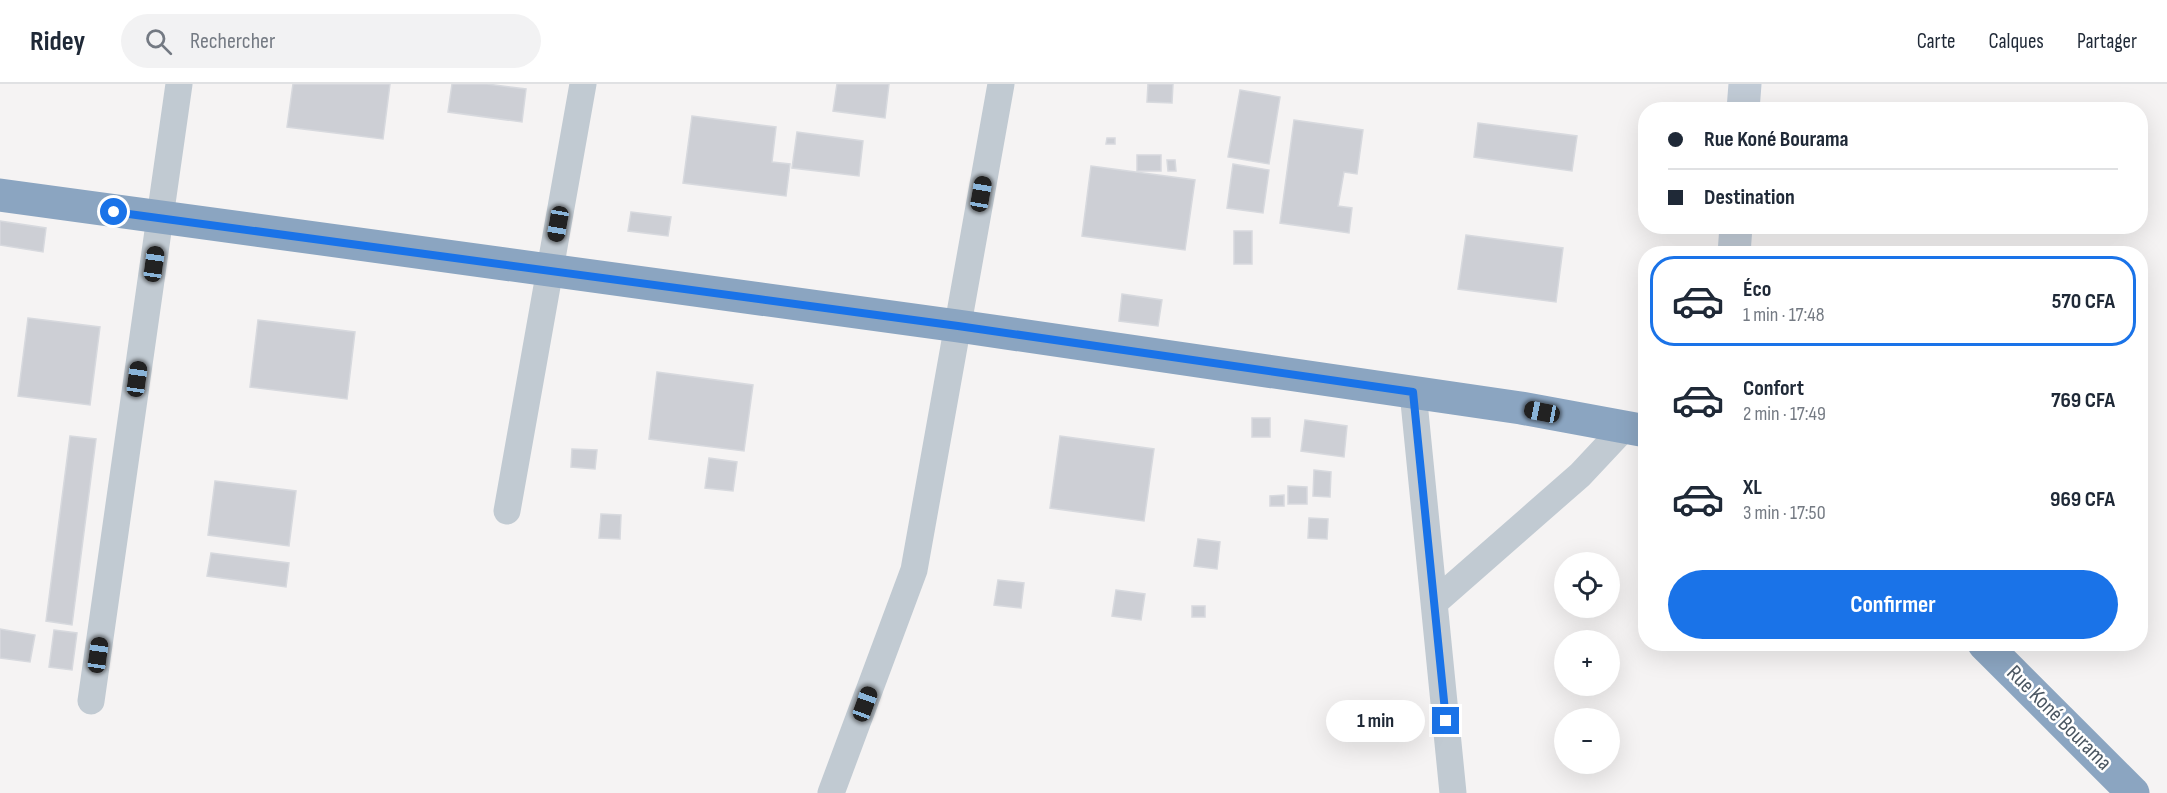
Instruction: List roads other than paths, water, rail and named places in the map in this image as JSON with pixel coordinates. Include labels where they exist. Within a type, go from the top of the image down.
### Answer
[{"type":"highway","points":[[0,195],[958,326],[1521,408],[1636,429]]},
{"type":"highway","name":"Rue Koné Bourama","points":[[1991,651],[2133,793]]},
{"type":"street","points":[[91,701],[179,84]]},
{"type":"street","points":[[507,512],[583,84]]},
{"type":"street","points":[[831,793],[914,570],[1001,84]]},
{"type":"street","points":[[1744,102],[1745,84]]},
{"type":"street","points":[[1413,392],[1453,793]]},
{"type":"street","points":[[1435,602],[1636,429]]}]
